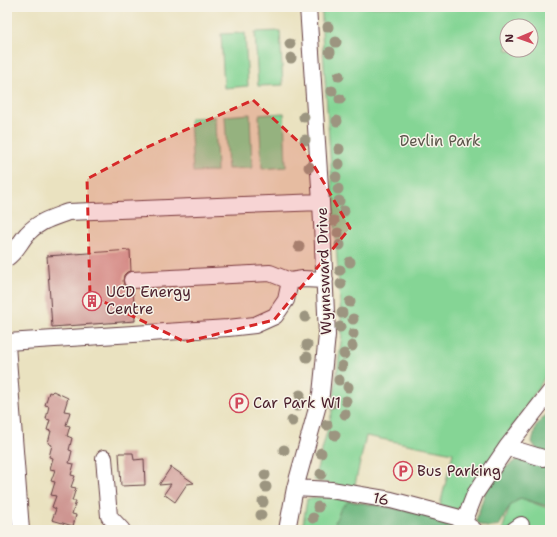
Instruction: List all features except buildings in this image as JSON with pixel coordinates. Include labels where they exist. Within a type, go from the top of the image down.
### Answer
[{"type":"street","name":"Wynnsward Drive","points":[[287,530],[295,488],[321,394],[327,335],[321,202],[308,7]]},
{"type":"street","points":[[7,258],[16,250],[28,233],[41,222],[68,212],[321,202]]},
{"type":"street","points":[[132,280],[270,273],[290,281],[304,279],[325,280]]},
{"type":"street","points":[[20,530],[7,343],[255,325],[275,316],[286,300],[290,281]]},
{"type":"street","points":[[466,528],[475,494],[507,448],[550,392]]},
{"type":"street","points":[[507,448],[543,458]]},
{"type":"street","points":[[104,458],[109,516],[122,530]]},
{"type":"street","name":"16","points":[[295,488],[331,490],[391,500],[456,517],[466,528]]},
{"type":"highlighted area","points":[[253,100],[302,145],[350,228],[274,320],[185,342],[90,295],[87,179],[145,148]]},
{"type":"green space","name":"Devlin Park","points":[[323,7],[550,7],[550,367],[541,384],[457,510],[440,505],[453,453],[366,436],[354,489],[314,480],[332,412],[342,334],[322,34]]},
{"type":"green space","points":[[280,31],[283,85],[258,86],[255,32]]},
{"type":"green space","points":[[245,33],[248,86],[224,88],[221,34]]},
{"type":"green space","points":[[284,113],[286,167],[262,169],[259,115]]},
{"type":"green space","points":[[250,114],[252,168],[228,169],[225,116]]},
{"type":"green space","points":[[215,117],[217,171],[193,172],[190,118]]},
{"type":"green space","points":[[550,410],[550,453],[537,450],[532,442],[536,426]]},
{"type":"green space","points":[[519,458],[543,458],[550,462],[550,507],[520,498],[510,506],[499,526],[489,527],[481,525],[476,521],[486,489],[502,470]]},
{"type":"green space","points":[[319,497],[430,513],[454,525],[452,530],[302,530],[307,499]]},
{"type":"green space","points":[[520,498],[550,509],[550,530],[502,530],[510,506]]},
{"type":"green space","points":[[349,501],[424,513],[444,524],[448,530],[338,530],[335,522],[341,508]]},
{"type":"place","name":"UCD Energy Centre","points":[[92,301]]},
{"type":"place","name":"Car Park W1","points":[[239,403]]},
{"type":"place","name":"Bus Parking","points":[[403,471]]}]
